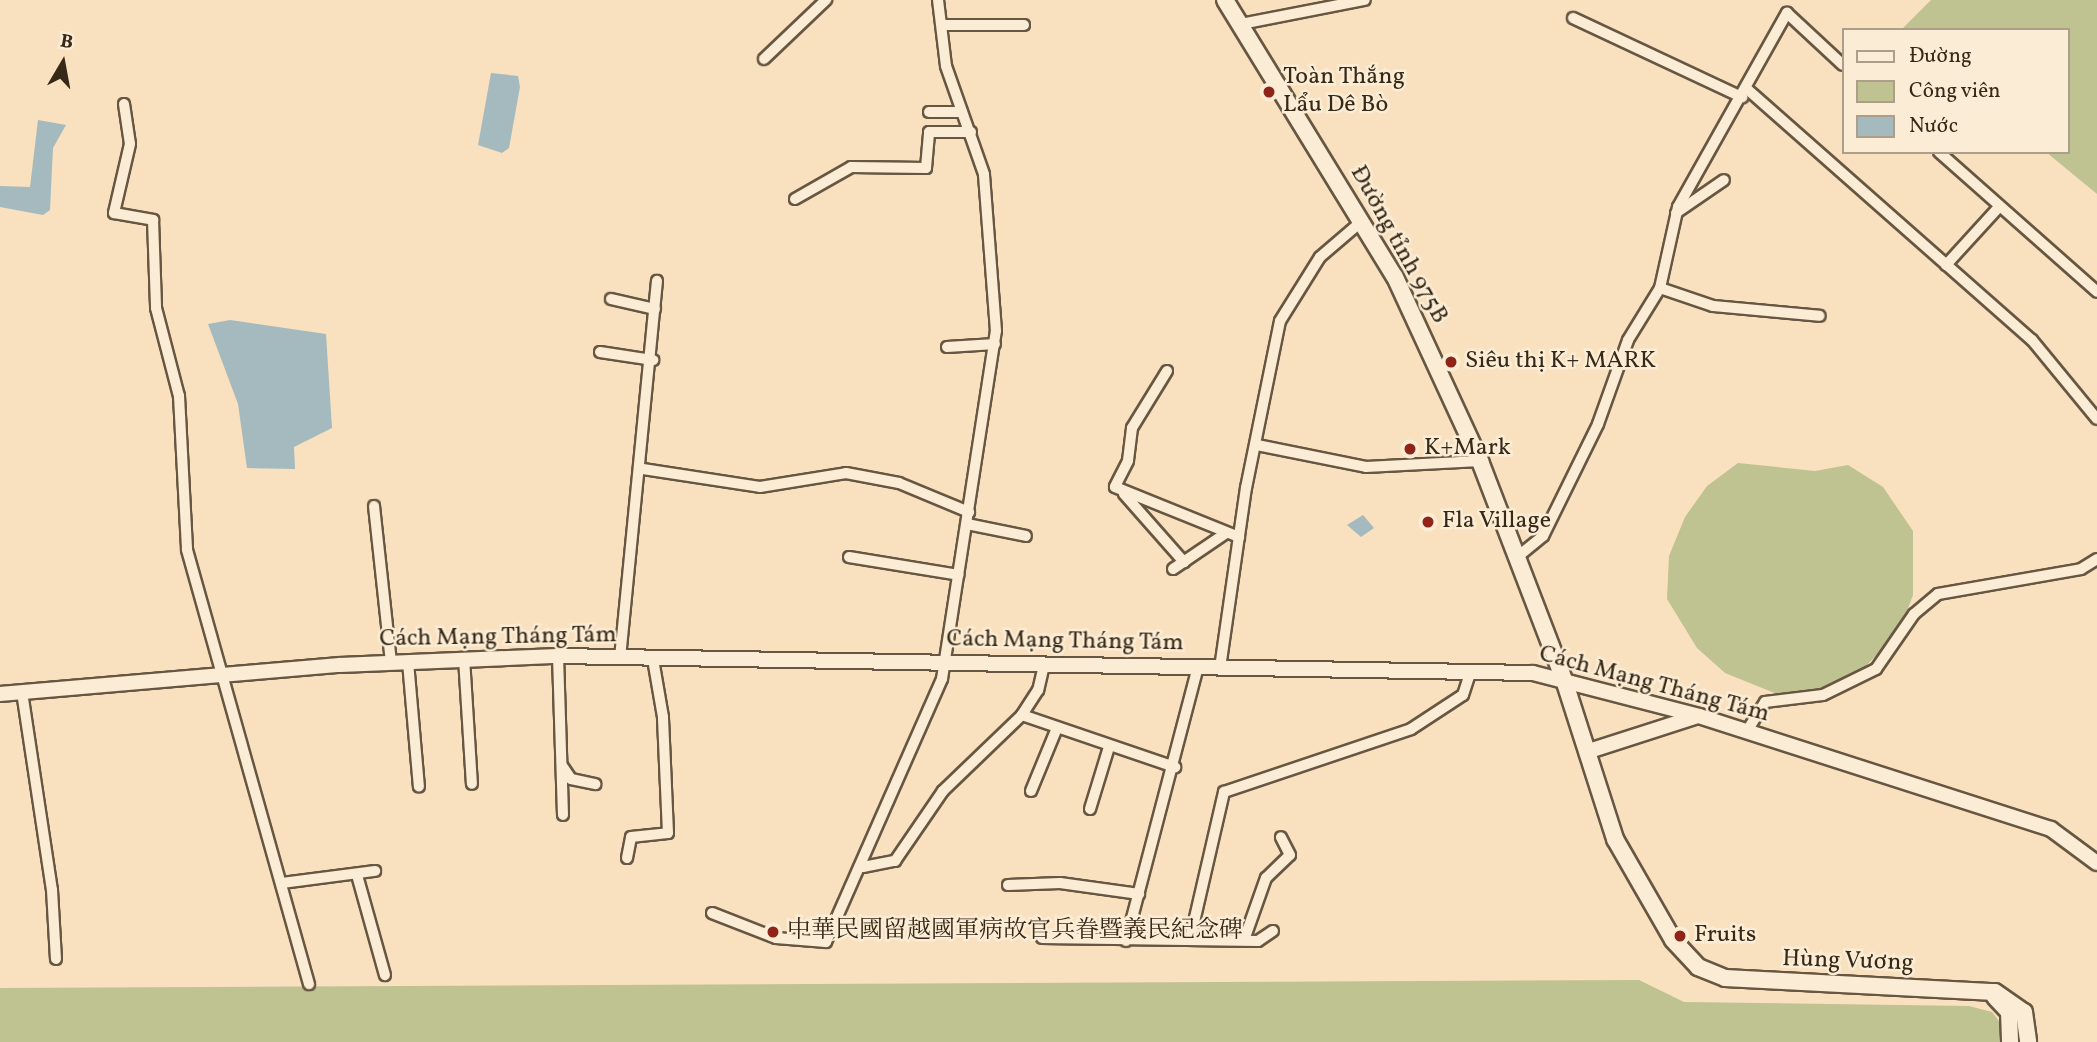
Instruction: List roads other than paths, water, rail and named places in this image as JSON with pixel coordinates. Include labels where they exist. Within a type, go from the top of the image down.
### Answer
[{"type":"main road","name":"Đường tỉnh 975B","points":[[1225,0],[1362,221],[1480,461],[1565,683]]},
{"type":"main road","name":"Hùng Vương","points":[[1565,683],[1627,866],[1673,940],[1713,976],[1980,990],[2018,1005],[2028,1042]]},
{"type":"main road","points":[[1980,990],[2004,1004],[2011,1042]]},
{"type":"street","points":[[764,60],[826,0]]},
{"type":"street","points":[[712,913],[776,938],[827,942],[863,867],[945,664],[995,344],[985,174],[946,66],[944,25],[938,0]]},
{"type":"street","points":[[1241,24],[1365,0]]},
{"type":"street","points":[[1516,558],[1543,536],[1598,424],[1628,340],[1660,288],[1676,213],[1787,13],[1842,64]]},
{"type":"street","points":[[1573,18],[1744,93],[2055,362],[2097,419]]},
{"type":"street","points":[[944,25],[1024,25]]},
{"type":"street","points":[[124,104],[130,144],[114,213],[152,220],[156,309],[179,397],[183,527],[309,984]]},
{"type":"street","points":[[929,112],[962,112]]},
{"type":"street","points":[[795,199],[852,167],[926,168],[929,132],[971,132]]},
{"type":"street","points":[[1941,154],[2097,292]]},
{"type":"street","points":[[1676,213],[1724,180]]},
{"type":"street","points":[[1946,265],[1999,207]]},
{"type":"street","points":[[1220,668],[1239,537],[1280,320],[1320,257],[1362,221]]},
{"type":"street","points":[[620,659],[643,469],[657,281]]},
{"type":"street","points":[[1660,288],[1720,307],[1820,316]]},
{"type":"street","points":[[611,299],[655,309]]},
{"type":"street","points":[[947,346],[995,344]]},
{"type":"street","points":[[600,352],[653,360]]},
{"type":"street","points":[[1167,371],[1132,428],[1128,461],[1115,487],[1184,562]]},
{"type":"street","points":[[1257,445],[1366,467],[1480,461]]},
{"type":"street","points":[[643,469],[769,487],[846,473],[899,483],[969,512]]},
{"type":"street","points":[[1124,494],[1239,537]]},
{"type":"street","points":[[374,506],[391,662]]},
{"type":"street","points":[[967,524],[1026,536]]},
{"type":"street","points":[[1174,569],[1226,533]]},
{"type":"street","points":[[849,557],[959,575]]},
{"type":"street","points":[[1747,731],[1765,702],[1823,695],[1876,668],[1914,614],[1938,594],[2081,569],[2097,559]]},
{"type":"street","points":[[558,656],[564,767],[563,815]]},
{"type":"street","name":"Cách Mạng Tháng Tám","points":[[0,694],[391,662],[558,656],[1198,667],[1469,676],[1533,673],[1699,716],[2050,829],[2097,863]]},
{"type":"street","points":[[464,658],[472,784]]},
{"type":"street","points":[[626,859],[631,837],[668,833],[653,659]]},
{"type":"street","points":[[408,662],[419,787]]},
{"type":"street","points":[[863,867],[895,861],[943,791],[1022,715],[1038,690],[1044,664]]},
{"type":"street","points":[[1126,941],[1175,767],[1198,667]]},
{"type":"street","points":[[1191,935],[1224,792],[1410,729],[1463,695],[1469,676]]},
{"type":"street","points":[[22,692],[52,890],[56,959]]},
{"type":"street","points":[[1022,715],[1109,747],[1175,767]]},
{"type":"street","points":[[1589,751],[1699,716]]},
{"type":"street","points":[[1031,791],[1057,728]]},
{"type":"street","points":[[1090,808],[1109,747]]},
{"type":"street","points":[[564,767],[571,779],[594,784]]},
{"type":"street","points":[[1244,940],[1266,878],[1290,855],[1281,837]]},
{"type":"street","points":[[282,883],[357,875],[375,870]]},
{"type":"street","points":[[357,875],[385,975]]},
{"type":"street","points":[[1008,885],[1060,883],[1139,894]]},
{"type":"street","points":[[1042,937],[1126,941],[1191,935],[1263,941],[1273,931]]},
{"type":"water","points":[[491,73],[518,76],[520,87],[509,148],[502,153],[478,145]]},
{"type":"water","points":[[38,120],[66,125],[53,148],[50,210],[43,215],[0,207],[0,186],[30,187]]},
{"type":"water","points":[[230,320],[326,334],[332,428],[294,447],[295,469],[247,468],[238,404],[208,324]]},
{"type":"water","points":[[1363,515],[1374,528],[1361,537],[1347,525]]},
{"type":"place","name":"Toàn Thắng Lẩu Dê Bò","points":[[1269,92]]},
{"type":"place","name":"Siêu thị K+ MARK","points":[[1451,362]]},
{"type":"place","name":"K+Mark","points":[[1410,449]]},
{"type":"place","name":"Fla Village","points":[[1428,522]]},
{"type":"place","name":"中華民國留越國軍病故官兵眷暨義民紀念碑","points":[[773,932]]},
{"type":"place","name":"Fruits","points":[[1680,936]]}]
